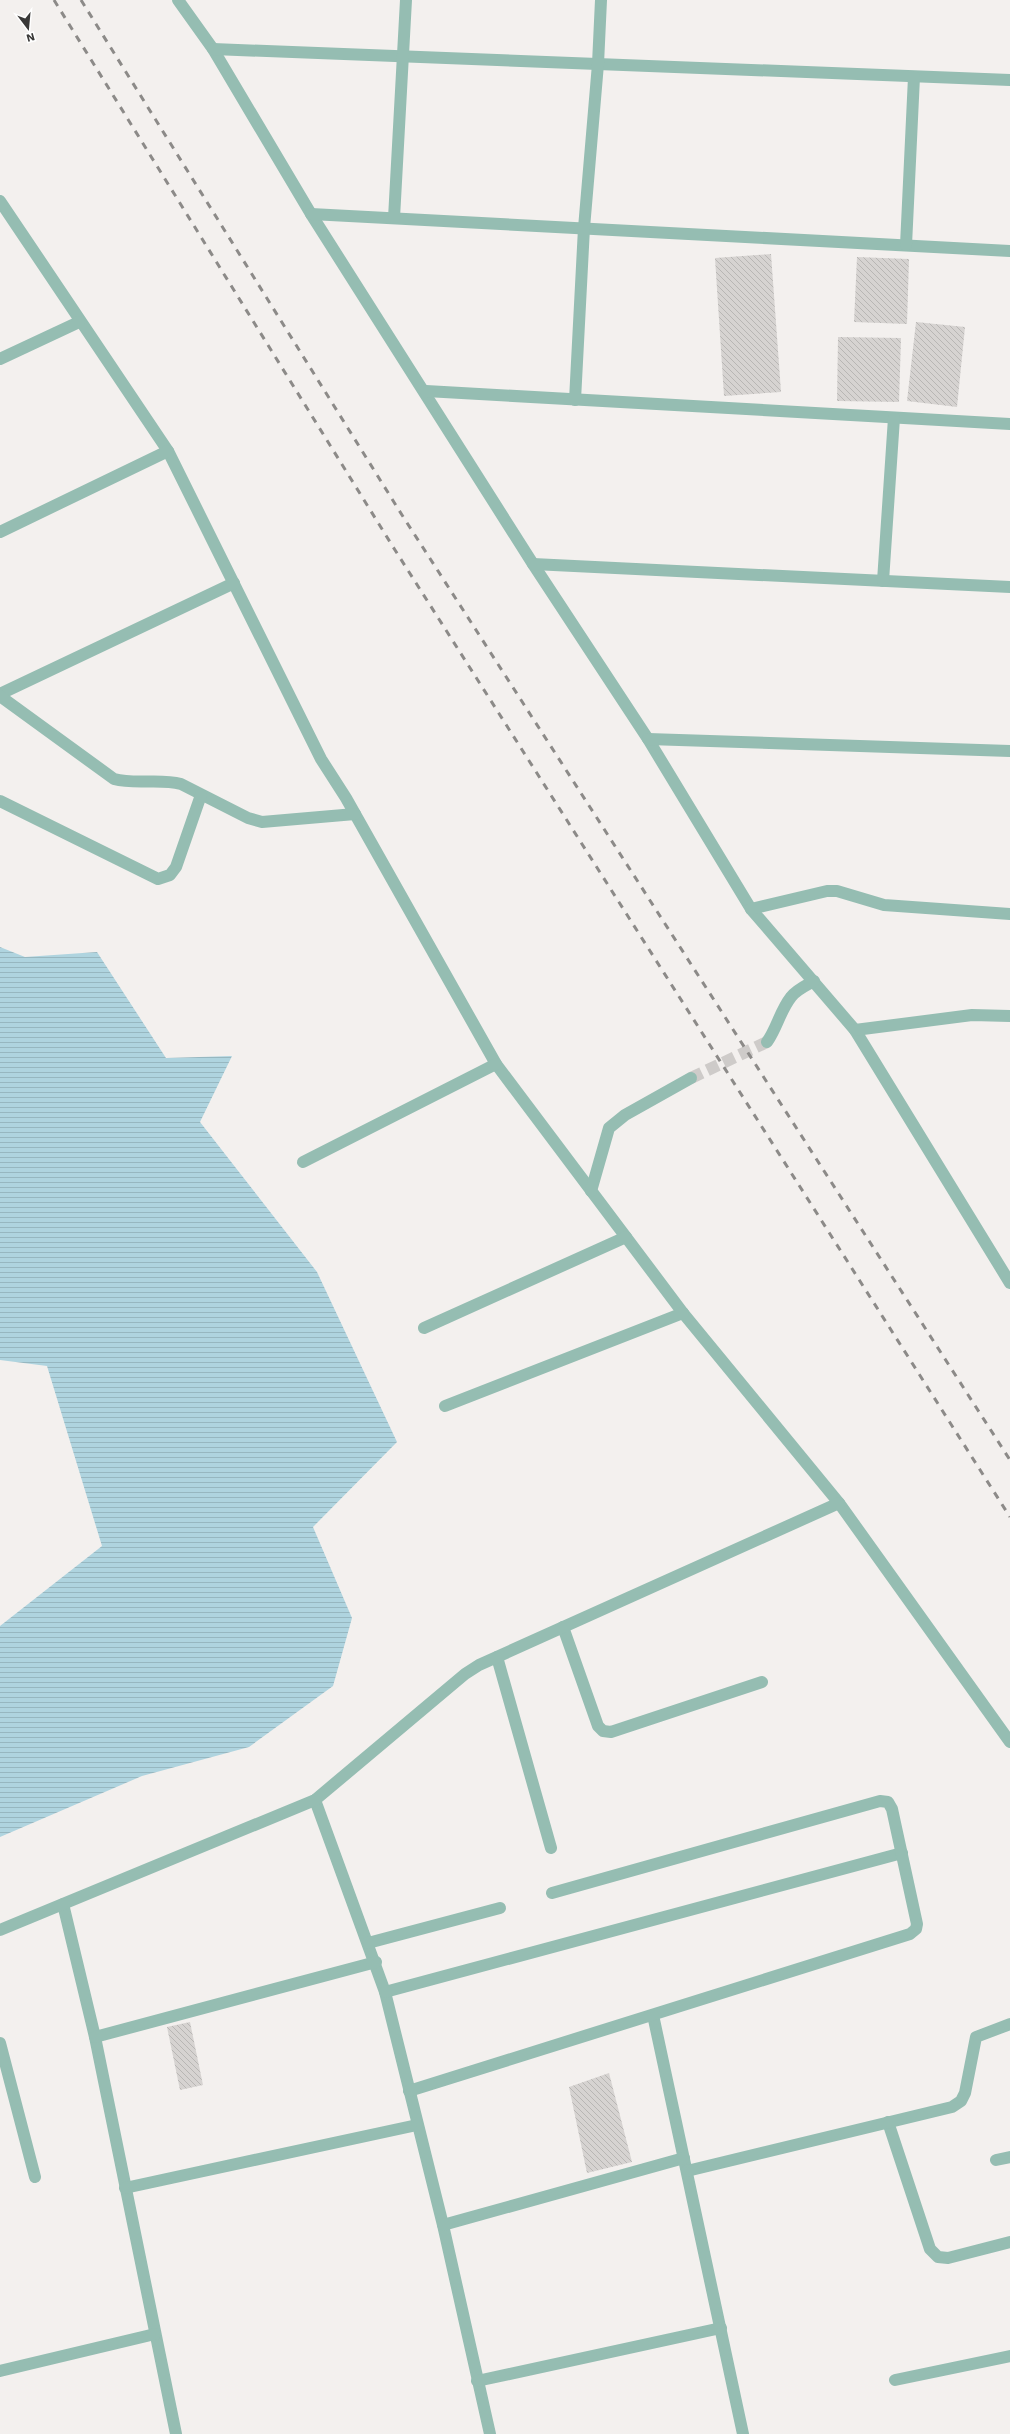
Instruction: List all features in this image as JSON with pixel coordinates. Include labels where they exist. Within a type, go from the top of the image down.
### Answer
[{"type":"street","points":[[178,0],[213,49],[311,214],[426,391],[533,564],[648,739],[751,909],[856,1030],[1010,1283]]},
{"type":"street","points":[[394,218],[406,0]]},
{"type":"street","points":[[575,400],[584,228],[598,64],[601,0]]},
{"type":"street","points":[[213,49],[1010,80]]},
{"type":"street","points":[[906,245],[914,77]]},
{"type":"street","points":[[1,203],[79,322],[168,452],[321,759],[355,814],[496,1064],[683,1313],[839,1503],[1010,1742]]},
{"type":"street","points":[[311,214],[1010,251]]},
{"type":"street","points":[[0,359],[79,322]]},
{"type":"street","points":[[426,391],[1010,424]]},
{"type":"street","points":[[883,581],[894,418]]},
{"type":"street","points":[[0,532],[168,452]]},
{"type":"street","points":[[533,564],[1010,587]]},
{"type":"street","points":[[234,583],[0,695],[114,779],[126,782],[171,781],[248,818],[262,822],[355,814]]},
{"type":"street","points":[[648,739],[1010,751]]},
{"type":"street","points":[[0,801],[158,879],[170,875],[176,867],[201,795]]},
{"type":"street","points":[[751,909],[827,891],[837,892],[884,905],[1010,914]]},
{"type":"street","points":[[767,1042],[774,1033],[778,1017],[791,996],[814,981]]},
{"type":"street","points":[[856,1030],[972,1015],[1010,1016]]},
{"type":"street","points":[[303,1162],[496,1064]]},
{"type":"street","points":[[591,1191],[609,1128],[625,1115],[691,1078]]},
{"type":"street","points":[[424,1328],[626,1237]]},
{"type":"street","points":[[445,1406],[683,1313]]},
{"type":"street","points":[[0,1930],[315,1800],[465,1674],[496,1656],[839,1503]]},
{"type":"street","points":[[563,1627],[598,1726],[603,1731],[611,1732],[762,1682]]},
{"type":"street","points":[[496,1656],[551,1848]]},
{"type":"street","points":[[315,1800],[376,1962],[385,1992],[443,2225],[490,2434]]},
{"type":"street","points":[[409,2092],[910,1934],[916,1929],[917,1924],[892,1809],[888,1802],[880,1801],[552,1893]]},
{"type":"street","points":[[385,1992],[902,1853]]},
{"type":"street","points":[[63,1904],[95,2037],[176,2434]]},
{"type":"street","points":[[368,1943],[500,1908]]},
{"type":"street","points":[[95,2037],[376,1962]]},
{"type":"street","points":[[653,2015],[688,2171],[743,2434]]},
{"type":"street","points":[[688,2171],[952,2107],[961,2102],[965,2094],[976,2036],[1010,2024]]},
{"type":"street","points":[[0,2042],[35,2177]]},
{"type":"street","points":[[888,2122],[930,2249],[938,2257],[948,2258],[1010,2244]]},
{"type":"street","points":[[125,2188],[417,2125]]},
{"type":"street","points":[[996,2160],[1010,2157]]},
{"type":"street","points":[[443,2225],[684,2158]]},
{"type":"street","points":[[477,2381],[721,2328]]},
{"type":"street","points":[[0,2371],[155,2334]]},
{"type":"street","points":[[895,2380],[1010,2356]]},
{"type":"water","points":[[0,947],[25,957],[97,952],[166,1058],[232,1056],[200,1122],[317,1272],[397,1442],[313,1527],[352,1618],[333,1686],[249,1747],[142,1776],[0,1837],[0,1626],[102,1546],[47,1366],[0,1360]]},
{"type":"building","points":[[771,254],[781,392],[724,396],[715,258]]},
{"type":"building","points":[[857,257],[909,259],[907,324],[854,322]]},
{"type":"building","points":[[916,322],[965,327],[957,407],[907,401]]},
{"type":"building","points":[[838,337],[901,338],[899,402],[837,401]]},
{"type":"building","points":[[190,2022],[203,2085],[180,2090],[167,2027]]},
{"type":"building","points":[[609,2073],[632,2162],[587,2173],[569,2087]]},
{"type":"tunnel","points":[[691,1078],[767,1042]]},
{"type":"railway","points":[[54,0],[395,550],[1010,1517]]},
{"type":"railway","points":[[81,0],[402,515],[1010,1460]]}]
